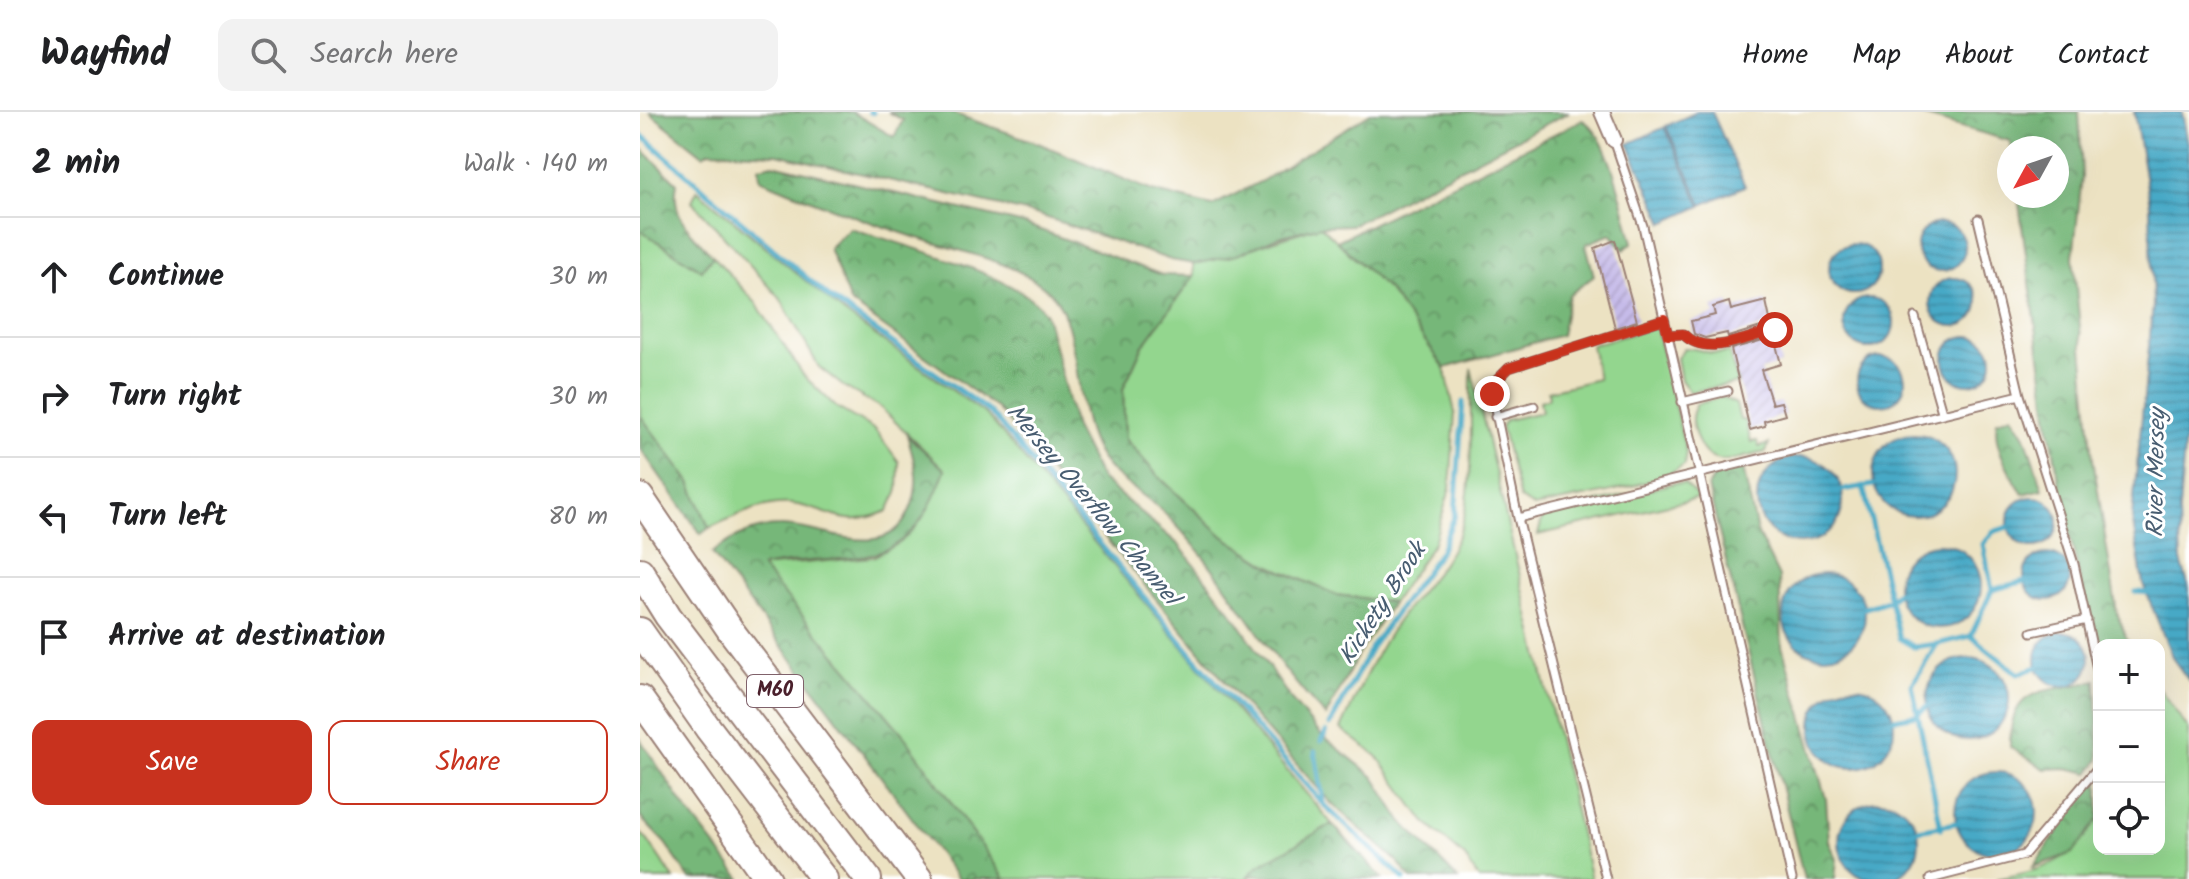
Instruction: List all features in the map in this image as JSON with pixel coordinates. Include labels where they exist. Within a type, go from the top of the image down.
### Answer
[{"type":"highway","name":"M60","points":[[640,497],[731,631],[919,879]]},
{"type":"highway","name":"M60","points":[[640,571],[668,616],[868,879]]},
{"type":"highway","points":[[640,631],[708,728],[824,879]]},
{"type":"highway","points":[[640,699],[766,879]]},
{"type":"street","points":[[1602,112],[1614,140]]},
{"type":"lane","points":[[1614,140],[1643,226],[1792,879]]},
{"type":"lane","points":[[1978,219],[2020,395],[2069,549],[2093,649]]},
{"type":"lane","points":[[1915,317],[1942,412]]},
{"type":"lane","points":[[1606,879],[1495,417],[1494,383],[1509,368],[1664,319]]},
{"type":"lane","points":[[1668,335],[1683,334],[1692,344],[1710,347],[1775,330]]},
{"type":"lane","points":[[1682,402],[1728,391]]},
{"type":"lane","points":[[1518,518],[2020,395]]},
{"type":"lane","points":[[1495,417],[1534,406]]},
{"type":"lane","points":[[2032,632],[2087,620]]},
{"type":"lane","points":[[1930,879],[2024,855],[2093,773]]},
{"type":"green space","points":[[649,112],[852,112],[894,137],[903,120],[888,112],[949,112],[1038,143],[1152,191],[1212,206],[1262,181],[1372,112],[1569,112],[1352,225],[1321,226],[1278,237],[1237,255],[1194,264],[1171,260],[1039,215],[777,154],[709,151],[703,155]]},
{"type":"green space","points":[[1909,112],[2079,112],[2082,177],[2073,257],[2093,459],[2117,613],[2127,639],[2094,639],[2066,519],[2050,429],[2020,208],[2069,208],[2069,136],[1997,137]]},
{"type":"green space","points":[[1582,120],[1601,140],[1633,242],[1624,250],[1611,234],[1586,244],[1594,276],[1569,295],[1561,335],[1445,368],[1389,291],[1337,241]]},
{"type":"green space","points":[[640,147],[677,183],[677,206],[684,224],[713,256],[701,270],[640,230]]},
{"type":"green space","points":[[773,164],[1024,224],[1162,275],[1194,276],[1142,347],[1123,389],[1125,439],[1158,476],[1223,536],[1268,565],[1336,595],[1393,602],[1358,655],[1326,716],[1282,666],[1204,557],[1159,508],[1114,474],[1100,457],[1083,410],[1068,325],[1053,295],[1039,283],[1002,264],[866,221],[760,179],[759,167]]},
{"type":"green space","points":[[697,190],[843,312],[987,415],[1332,824],[1258,866],[1248,876],[1250,879],[1005,879],[902,733],[760,567],[873,557],[901,542],[945,470],[881,408],[843,386],[819,367],[780,298],[692,201]]},
{"type":"green space","points":[[1321,226],[1389,291],[1445,368],[1455,413],[1450,489],[1434,542],[1393,602],[1336,595],[1269,565],[1223,536],[1158,476],[1125,439],[1123,389],[1142,347],[1194,276],[1193,264]]},
{"type":"green space","points":[[850,228],[957,262],[1013,287],[1033,301],[1046,315],[1075,428],[1101,479],[1179,545],[1234,616],[1292,701],[1320,734],[1374,777],[1402,822],[1458,879],[1411,879],[1398,862],[1331,803],[1247,708],[998,409],[850,302],[829,248]]},
{"type":"green space","points":[[640,230],[701,270],[713,256],[756,303],[804,376],[836,407],[875,430],[899,462],[898,490],[888,511],[851,519],[798,505],[775,504],[709,528],[690,482],[640,415]]},
{"type":"green space","points":[[1656,327],[1686,452],[1684,465],[1654,480],[1591,496],[1534,507],[1520,499],[1501,426],[1506,420],[1542,412],[1540,401],[1549,398],[1548,391],[1598,379],[1591,345]]},
{"type":"green space","points":[[1684,348],[1729,352],[1738,383],[1690,392],[1681,380],[1677,358]]},
{"type":"green space","points":[[1471,368],[1591,879],[1479,879],[1465,857],[1424,821],[1377,756],[1341,729],[1382,645],[1440,568],[1459,534],[1470,476]]},
{"type":"green space","points":[[1722,397],[1736,404],[1740,420],[1745,420],[1751,442],[1757,441],[1759,447],[1769,444],[1766,452],[1724,460],[1715,459],[1701,448],[1692,424],[1695,408],[1697,404]]},
{"type":"green space","points":[[640,415],[690,482],[709,528],[701,534],[640,448]]},
{"type":"green space","points":[[2012,415],[2025,436],[2043,489],[2023,494],[2003,459],[1997,440],[1997,421]]},
{"type":"green space","points":[[907,435],[945,470],[929,506],[912,531],[893,546],[872,554],[761,567],[902,733],[1005,879],[958,879],[712,553],[727,542],[761,528],[796,527],[869,539],[885,536],[899,528],[913,502],[916,483],[915,464]]},
{"type":"green space","points":[[1743,468],[1757,532],[1779,577],[1782,646],[1826,799],[1829,842],[1837,859],[1835,879],[1804,879],[1708,487],[1716,474]]},
{"type":"green space","points":[[1675,483],[1685,484],[1699,498],[1538,535],[1543,515]]},
{"type":"green space","points":[[2093,681],[2093,768],[2089,773],[2066,768],[2045,769],[2010,747],[2011,726],[2016,710],[2024,700],[2048,690]]},
{"type":"green space","points":[[2165,696],[2189,730],[2189,879],[1996,879],[2044,867],[2076,845],[2093,825],[2093,855],[2165,855]]},
{"type":"green space","points":[[640,739],[684,806],[741,879],[690,879],[665,843],[640,817]]},
{"type":"green space","points":[[2093,782],[2093,826],[2073,853],[2033,867]]},
{"type":"green space","points":[[1332,824],[1383,879],[1248,876],[1258,866]]},
{"type":"green space","points":[[640,833],[646,838],[674,879],[640,879]]},
{"type":"water","points":[[1697,112],[1712,112],[1745,186],[1702,205],[1666,126]]},
{"type":"water","name":"River Mersey","points":[[2134,112],[2182,112],[2189,148],[2189,389],[2179,511],[2181,560],[2189,588],[2189,681],[2173,659],[2143,584],[2132,517],[2153,305],[2150,205]]},
{"type":"water","points":[[1665,127],[1701,206],[1664,223],[1628,144]]},
{"type":"water","points":[[1941,223],[1958,230],[1965,247],[1958,264],[1941,271],[1924,264],[1917,247],[1924,230]]},
{"type":"water","points":[[1854,244],[1872,251],[1879,269],[1872,287],[1854,294],[1836,287],[1829,269],[1836,251]]},
{"type":"water","points":[[1954,278],[1963,279],[1971,285],[1977,293],[1977,311],[1971,319],[1963,325],[1954,326],[1945,325],[1937,319],[1931,311],[1930,302],[1931,293],[1937,285],[1945,279]]},
{"type":"water","points":[[1869,298],[1887,305],[1894,323],[1887,341],[1869,348],[1851,341],[1844,323],[1851,305]]},
{"type":"water","points":[[1968,336],[1985,343],[1992,360],[1985,377],[1968,384],[1951,377],[1944,360],[1951,343]]},
{"type":"water","points":[[1881,357],[1898,364],[1905,381],[1898,398],[1881,405],[1864,398],[1857,381],[1864,364]]},
{"type":"water","points":[[1906,434],[1922,434],[1937,441],[1948,452],[1955,475],[1952,491],[1943,504],[1922,516],[1906,516],[1891,509],[1880,498],[1873,483],[1873,467],[1880,452],[1891,441]]},
{"type":"water","points":[[1800,457],[1824,464],[1836,476],[1843,500],[1836,524],[1824,536],[1800,543],[1776,536],[1764,524],[1757,500],[1764,476],[1776,464]]},
{"type":"water","points":[[2033,497],[2051,504],[2058,522],[2051,540],[2033,547],[2015,540],[2008,522],[2015,504]]},
{"type":"water","points":[[1939,544],[1955,547],[1969,556],[1978,570],[1981,586],[1978,602],[1969,616],[1955,625],[1939,628],[1923,625],[1909,616],[1900,602],[1897,586],[1900,570],[1909,556],[1923,547]]},
{"type":"water","points":[[2047,554],[2063,561],[2070,577],[2063,593],[2047,600],[2031,593],[2024,577],[2031,561]]},
{"type":"water","points":[[1816,574],[1832,574],[1847,581],[1858,592],[1865,615],[1862,631],[1853,644],[1832,656],[1816,656],[1801,649],[1790,638],[1783,623],[1783,607],[1790,592],[1801,581]]},
{"type":"water","points":[[2063,632],[2082,640],[2090,659],[2082,678],[2063,686],[2044,678],[2036,659],[2044,640]]},
{"type":"water","points":[[1968,658],[1984,661],[1997,670],[2006,683],[2009,699],[2006,715],[1997,728],[1984,737],[1968,740],[1952,737],[1939,728],[1930,715],[1927,699],[1930,683],[1939,670],[1952,661]]},
{"type":"water","points":[[1853,686],[1869,689],[1882,698],[1891,711],[1894,727],[1891,743],[1882,756],[1869,765],[1853,768],[1837,765],[1824,756],[1815,743],[1812,727],[1815,711],[1824,698],[1837,689]]},
{"type":"water","points":[[1996,772],[2012,775],[2025,784],[2034,797],[2037,813],[2034,829],[2025,842],[2012,851],[1996,854],[1980,851],[1967,842],[1958,829],[1955,813],[1958,797],[1967,784],[1980,775]]},
{"type":"water","points":[[1871,802],[1887,802],[1901,808],[1912,819],[1918,833],[1918,849],[1912,863],[1901,874],[1887,880],[1871,880],[1857,874],[1846,863],[1840,849],[1840,833],[1846,819],[1857,808]]},
{"type":"building","points":[[1615,240],[1637,321],[1615,328],[1595,248]]},
{"type":"building","points":[[1766,301],[1771,324],[1728,337],[1727,333],[1705,338],[1694,334],[1691,321],[1715,315],[1713,307],[1729,302],[1731,310]]},
{"type":"building","points":[[1774,337],[1781,364],[1761,370],[1772,404],[1781,402],[1785,415],[1764,421],[1765,426],[1750,430],[1731,349]]},
{"type":"waterway","name":"Mersey Overflow Channel","points":[[640,134],[830,298],[991,413],[1195,658],[1324,805],[1404,879]]},
{"type":"waterway","name":"Kickety Brook","points":[[1330,725],[1372,646],[1440,552],[1455,515],[1463,402]]},
{"type":"waterway","points":[[1842,490],[1873,485]]},
{"type":"waterway","points":[[1863,486],[1899,638],[1914,647],[1936,644]]},
{"type":"waterway","points":[[1992,590],[1983,544],[1993,532],[2008,527]]},
{"type":"waterway","points":[[1971,636],[1992,590],[2025,581]]},
{"type":"waterway","points":[[1865,608],[1890,600],[1897,592]]},
{"type":"waterway","points":[[2136,592],[2151,593]]},
{"type":"waterway","points":[[1941,828],[1912,685],[1937,644],[1971,636],[2018,674],[2037,667]]},
{"type":"waterway","points":[[1894,719],[1916,715],[1927,706]]},
{"type":"waterway","name":"Kickety Brook","points":[[1321,741],[1326,732]]},
{"type":"waterway","name":"Kickety Brook","points":[[1315,752],[1323,802]]},
{"type":"waterway","points":[[1918,830],[1956,823]]},
{"type":"route","points":[[1492,394],[1494,383],[1509,368],[1664,319],[1668,335],[1683,334],[1692,344],[1710,347],[1775,330]]}]
